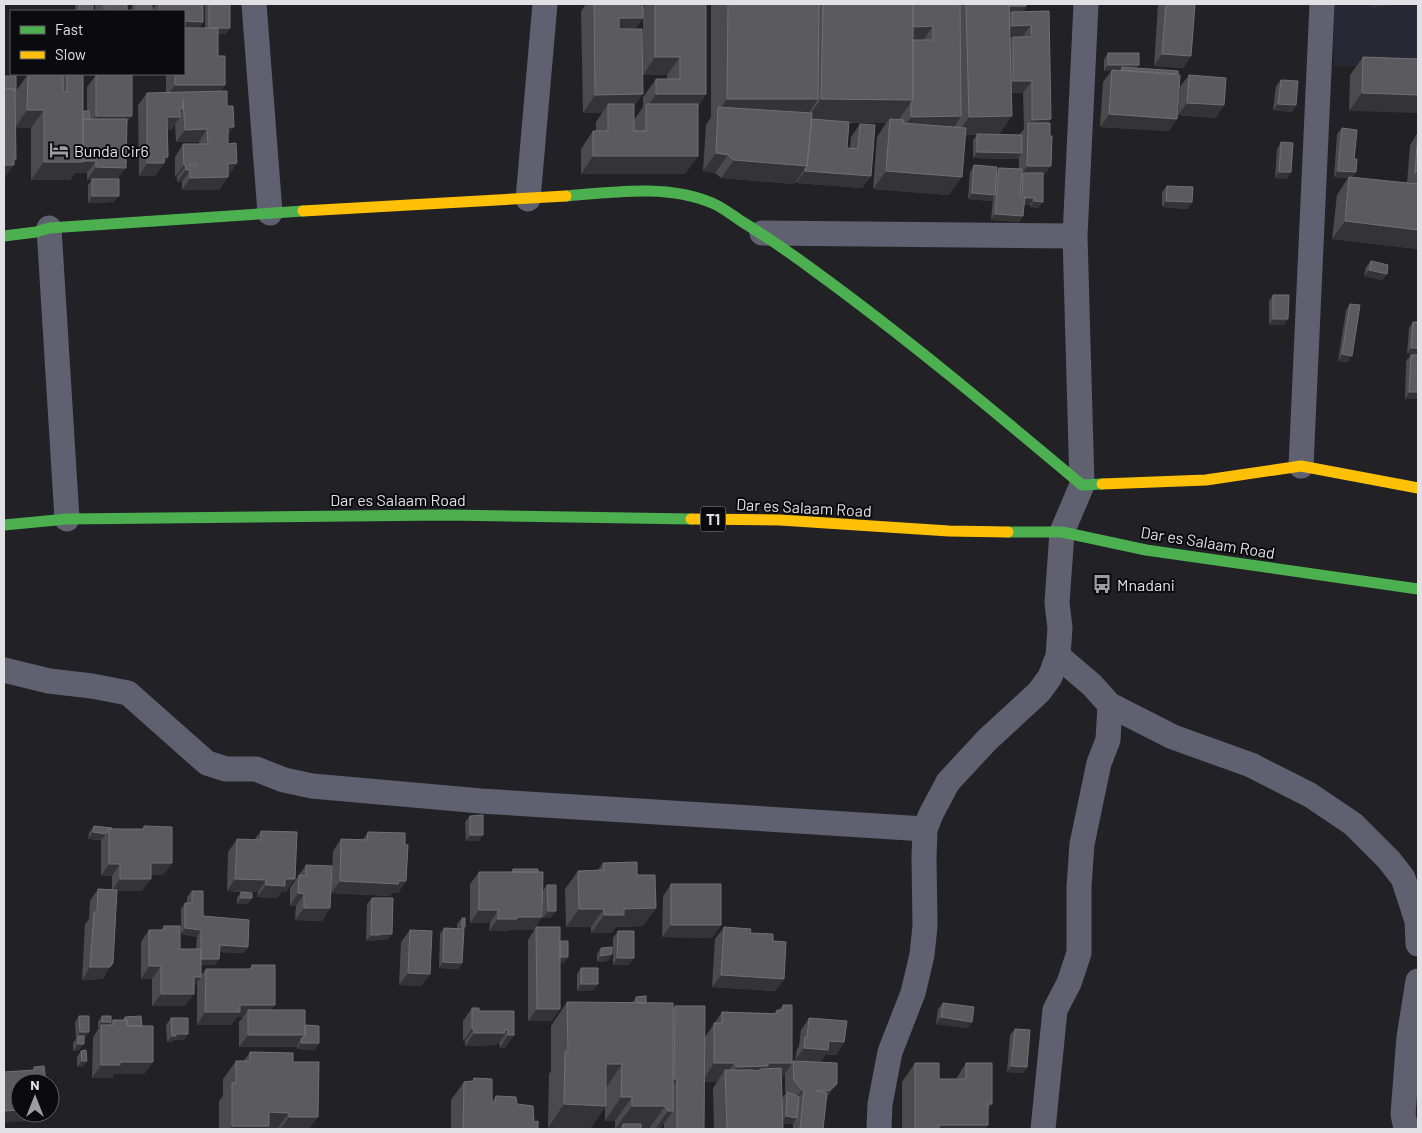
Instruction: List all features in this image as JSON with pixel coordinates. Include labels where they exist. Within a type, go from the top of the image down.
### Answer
[{"type":"main road","points":[[4,236],[36,232],[50,228],[402,204],[528,199],[621,192],[682,196],[712,203],[762,233],[843,291],[941,366],[1082,485],[1206,480],[1300,466],[1418,488]]},
{"type":"main road","name":"Dar es Salaam Road","points":[[4,525],[67,519],[446,515],[780,520],[949,531],[1062,532],[1146,550],[1418,590]]},
{"type":"street","points":[[254,4],[270,213]]},
{"type":"street","points":[[528,199],[545,4]]},
{"type":"street","points":[[878,1129],[880,1104],[890,1052],[913,993],[922,955],[925,828],[948,782],[987,740],[1039,692],[1050,677],[1058,656],[1060,628],[1057,602],[1062,532],[1082,485],[1075,236],[1086,4]]},
{"type":"street","points":[[1300,466],[1322,4]]},
{"type":"street","points":[[50,228],[67,519]]},
{"type":"street","points":[[762,233],[1075,236]]},
{"type":"street","points":[[1058,656],[1092,685],[1110,705],[1173,737],[1251,765],[1310,794],[1353,824],[1389,860],[1403,878],[1417,921],[1418,944]]},
{"type":"street","points":[[4,670],[50,681],[128,693],[207,763],[226,768],[256,769],[284,780],[312,786],[481,801],[925,828]]},
{"type":"street","points":[[1043,1129],[1055,1010],[1069,983],[1079,953],[1078,887],[1082,844],[1099,763],[1108,740],[1110,705]]},
{"type":"street","points":[[1406,1129],[1403,1114],[1409,1037],[1418,981]]},
{"type":"shaded area","points":[[1333,4],[1418,4],[1418,66],[1334,66]]},
{"type":"building","points":[[79,4],[93,4],[93,10],[79,10]]},
{"type":"building","points":[[104,4],[127,4],[127,10],[104,10]]},
{"type":"building","points":[[136,4],[152,4],[152,10],[136,10]]},
{"type":"building","points":[[159,4],[203,4],[203,22],[185,21],[185,10],[159,10]]},
{"type":"building","points":[[209,4],[230,4],[230,28],[209,28]]},
{"type":"building","points":[[594,4],[643,4],[643,18],[619,18],[619,29],[642,29],[643,94],[595,95]]},
{"type":"building","points":[[655,4],[706,4],[706,94],[656,94],[656,79],[680,79],[680,57],[655,57]]},
{"type":"building","points":[[728,4],[819,4],[818,99],[727,99]]},
{"type":"building","points":[[823,4],[913,4],[913,100],[821,99]]},
{"type":"building","points":[[913,4],[960,4],[961,116],[911,117],[911,103],[913,100],[913,40],[933,40],[933,26],[913,27]]},
{"type":"building","points":[[966,4],[1009,4],[1012,116],[969,117]]},
{"type":"building","points":[[1009,4],[1026,4],[1026,6],[1009,6]]},
{"type":"building","points":[[1166,4],[1195,4],[1191,56],[1162,54]]},
{"type":"building","points":[[1049,11],[1051,119],[1032,120],[1032,81],[1013,81],[1013,37],[1032,37],[1031,25],[1012,26],[1012,12]]},
{"type":"building","points":[[185,28],[218,28],[218,56],[225,56],[225,85],[175,85],[175,75],[185,75]]},
{"type":"building","points":[[1108,53],[1139,53],[1139,65],[1108,65]]},
{"type":"building","points":[[1363,57],[1418,59],[1418,95],[1362,93]]},
{"type":"building","points":[[1122,67],[1178,71],[1178,74],[1122,70]]},
{"type":"building","points":[[1112,70],[1180,75],[1177,119],[1109,114]]},
{"type":"building","points":[[28,75],[63,75],[63,92],[67,92],[67,75],[83,75],[83,162],[44,162],[44,110],[27,110]]},
{"type":"building","points":[[96,75],[132,75],[132,116],[96,116]]},
{"type":"building","points":[[1189,75],[1226,78],[1224,105],[1187,103]]},
{"type":"building","points":[[4,76],[16,76],[16,91],[15,89],[4,89]]},
{"type":"building","points":[[1281,80],[1298,81],[1296,105],[1278,104]]},
{"type":"building","points":[[4,89],[15,89],[16,159],[14,159],[14,165],[4,165]]},
{"type":"building","points":[[227,91],[227,106],[233,106],[234,127],[228,127],[228,144],[236,143],[237,163],[228,164],[228,177],[190,178],[190,170],[186,170],[186,165],[184,165],[183,144],[208,144],[207,129],[185,130],[183,99],[183,109],[180,109],[180,117],[167,117],[168,157],[164,157],[164,163],[147,163],[147,93]]},
{"type":"building","points":[[608,104],[634,104],[634,131],[646,131],[646,104],[698,104],[698,156],[593,156],[593,131],[608,131]]},
{"type":"building","points":[[718,107],[812,113],[807,166],[734,160],[728,155],[716,153]]},
{"type":"building","points":[[83,111],[89,111],[90,119],[83,119]]},
{"type":"building","points":[[83,119],[127,119],[126,168],[96,167],[96,161],[83,161]]},
{"type":"building","points":[[812,119],[849,122],[847,148],[858,149],[860,124],[875,125],[871,176],[805,171]]},
{"type":"building","points":[[890,119],[904,120],[903,123],[966,128],[962,177],[886,171]]},
{"type":"building","points":[[1028,123],[1050,123],[1050,136],[1052,136],[1051,166],[1027,166]]},
{"type":"building","points":[[1342,128],[1357,130],[1354,159],[1357,159],[1356,172],[1338,171]]},
{"type":"building","points":[[1418,132],[1418,169],[1415,173]]},
{"type":"building","points":[[977,134],[1022,135],[1022,153],[977,152]]},
{"type":"building","points":[[1281,142],[1293,143],[1291,172],[1279,172]]},
{"type":"building","points":[[974,165],[997,167],[995,195],[972,193]]},
{"type":"building","points":[[999,168],[1022,169],[1020,196],[1022,197],[1023,173],[1043,173],[1043,202],[1034,201],[1034,198],[1026,198],[1025,196],[1023,216],[995,214]]},
{"type":"building","points":[[1349,177],[1418,184],[1418,230],[1345,221]]},
{"type":"building","points":[[92,179],[119,179],[119,196],[92,196]]},
{"type":"building","points":[[1167,186],[1193,187],[1192,202],[1166,201]]},
{"type":"building","points":[[1371,261],[1388,265],[1387,274],[1369,270]]},
{"type":"building","points":[[1273,295],[1289,295],[1288,319],[1273,319]]},
{"type":"building","points":[[1350,304],[1360,305],[1352,356],[1342,354]]},
{"type":"building","points":[[1413,322],[1418,322],[1418,348],[1411,348]]},
{"type":"building","points":[[1411,355],[1418,355],[1418,392],[1409,392]]},
{"type":"building","points":[[483,815],[483,835],[470,835],[470,816]]},
{"type":"building","points":[[94,826],[112,829],[109,829],[106,834],[93,832]]},
{"type":"building","points":[[144,826],[172,827],[172,863],[151,863],[151,879],[120,879],[120,864],[109,864],[109,829],[144,829]]},
{"type":"building","points":[[261,831],[297,832],[295,879],[285,879],[285,886],[266,885],[266,880],[235,879],[237,839],[261,840]]},
{"type":"building","points":[[368,832],[405,833],[405,845],[408,845],[406,881],[399,881],[398,884],[340,881],[341,839],[367,840]]},
{"type":"building","points":[[637,862],[637,875],[655,875],[656,908],[624,909],[624,915],[604,915],[604,909],[579,909],[578,871],[604,870],[603,863]]},
{"type":"building","points":[[306,865],[332,866],[330,908],[304,908],[304,894],[298,893],[299,875],[306,876]]},
{"type":"building","points":[[513,869],[538,869],[538,872],[513,872]]},
{"type":"building","points":[[479,872],[543,872],[542,917],[498,919],[498,910],[479,910]]},
{"type":"building","points":[[671,884],[721,884],[721,925],[671,925]]},
{"type":"building","points":[[547,885],[556,885],[556,911],[548,911]]},
{"type":"building","points":[[98,889],[117,890],[113,963],[110,967],[90,967],[94,912],[97,912]]},
{"type":"building","points":[[192,891],[203,891],[203,916],[249,920],[248,947],[220,945],[219,959],[201,959],[201,930],[185,928],[185,903],[192,903]]},
{"type":"building","points":[[241,892],[252,893],[252,898],[241,898]]},
{"type":"building","points":[[372,898],[393,898],[392,934],[371,935]]},
{"type":"building","points":[[462,918],[465,918],[465,927],[462,927]]},
{"type":"building","points":[[164,926],[180,926],[180,949],[201,949],[201,977],[194,977],[194,994],[161,994],[161,966],[149,966],[149,930],[164,930]]},
{"type":"building","points":[[536,927],[560,927],[560,1009],[537,1009]]},
{"type":"building","points":[[724,927],[751,929],[750,933],[773,934],[773,941],[786,942],[784,979],[721,975]]},
{"type":"building","points":[[444,928],[464,929],[462,963],[443,962]]},
{"type":"building","points":[[410,930],[432,931],[430,974],[408,973]]},
{"type":"building","points":[[618,931],[634,931],[634,958],[617,958]]},
{"type":"building","points":[[560,941],[568,941],[568,957],[560,957]]},
{"type":"building","points":[[612,947],[612,954],[601,956],[601,948]]},
{"type":"building","points":[[252,965],[275,965],[275,1005],[240,1005],[240,1012],[205,1012],[206,969],[252,969]]},
{"type":"building","points":[[581,968],[598,968],[598,984],[581,984]]},
{"type":"building","points":[[646,996],[646,1003],[637,1003],[636,997]]},
{"type":"building","points":[[567,1002],[673,1003],[673,1111],[668,1111],[665,1106],[632,1106],[632,1097],[621,1097],[622,1064],[606,1064],[606,1106],[564,1104],[565,1051],[568,1051]]},
{"type":"building","points":[[943,1003],[974,1007],[972,1022],[941,1017]]},
{"type":"building","points":[[783,1005],[792,1005],[792,1063],[768,1063],[768,1066],[737,1067],[734,1063],[714,1063],[714,1023],[722,1023],[722,1012],[777,1014],[777,1010],[783,1010]]},
{"type":"building","points":[[675,1006],[705,1006],[704,1129],[677,1129],[677,1079],[674,1079]]},
{"type":"building","points":[[472,1008],[479,1008],[479,1011],[514,1011],[514,1035],[508,1035],[508,1030],[504,1030],[505,1033],[474,1033],[474,1029],[472,1029]]},
{"type":"building","points":[[248,1010],[305,1010],[305,1035],[248,1035]]},
{"type":"building","points":[[79,1016],[89,1016],[89,1032],[80,1032]]},
{"type":"building","points":[[102,1016],[111,1016],[111,1022],[102,1022]]},
{"type":"building","points":[[141,1016],[142,1026],[127,1026],[125,1017]]},
{"type":"building","points":[[171,1018],[188,1018],[188,1034],[172,1036]]},
{"type":"building","points":[[809,1018],[847,1021],[844,1042],[829,1041],[828,1050],[804,1048]]},
{"type":"building","points":[[113,1020],[127,1020],[127,1026],[153,1026],[153,1062],[120,1062],[120,1065],[101,1065],[101,1025],[113,1025]]},
{"type":"building","points":[[305,1025],[319,1026],[319,1043],[301,1043],[301,1039],[305,1035]]},
{"type":"building","points":[[1015,1029],[1030,1030],[1027,1067],[1011,1066]]},
{"type":"building","points":[[78,1036],[84,1036],[84,1044],[78,1044]]},
{"type":"building","points":[[86,1050],[87,1061],[82,1061],[81,1051]]},
{"type":"building","points":[[250,1052],[293,1053],[293,1062],[319,1062],[318,1117],[289,1117],[289,1113],[269,1112],[269,1126],[232,1126],[232,1083],[236,1083],[236,1061],[250,1061]]},
{"type":"building","points":[[793,1061],[837,1063],[837,1084],[829,1091],[816,1091],[827,1093],[823,1129],[800,1129],[804,1090],[794,1080]]},
{"type":"building","points":[[915,1063],[939,1063],[939,1079],[966,1079],[966,1063],[992,1063],[992,1104],[988,1104],[988,1125],[939,1125],[939,1129],[915,1129]]},
{"type":"building","points":[[44,1066],[45,1073],[10,1073],[10,1111],[4,1111],[4,1072],[34,1070],[34,1067]]},
{"type":"building","points":[[781,1068],[783,1129],[727,1129],[725,1070],[758,1071],[761,1069]]},
{"type":"building","points":[[474,1078],[492,1079],[492,1103],[495,1103],[496,1096],[516,1097],[517,1104],[533,1106],[534,1122],[538,1121],[538,1129],[463,1129],[464,1082],[473,1081]]},
{"type":"building","points":[[787,1092],[799,1097],[797,1118],[786,1116]]},
{"type":"building","points":[[623,1124],[641,1124],[641,1129],[623,1129]]},
{"type":"traffic: fast","points":[[566,196],[621,191],[659,191],[695,197],[712,203],[770,239],[850,297],[984,403],[1082,485],[1102,484]]},
{"type":"traffic: fast","points":[[4,236],[36,232],[49,228],[303,211]]},
{"type":"traffic: fast","points":[[4,525],[67,519],[446,515],[691,519]]},
{"type":"traffic: fast","points":[[1008,532],[1062,532],[1146,550],[1418,589]]},
{"type":"traffic: slow","points":[[303,211],[566,196]]},
{"type":"traffic: slow","points":[[1102,484],[1206,480],[1301,466],[1418,488]]},
{"type":"traffic: slow","points":[[691,519],[780,520],[949,531],[1008,532]]},
{"type":"place","name":"Bunda Cir6","points":[[59,150]]},
{"type":"place","name":"Mnadani","points":[[1102,584]]}]
